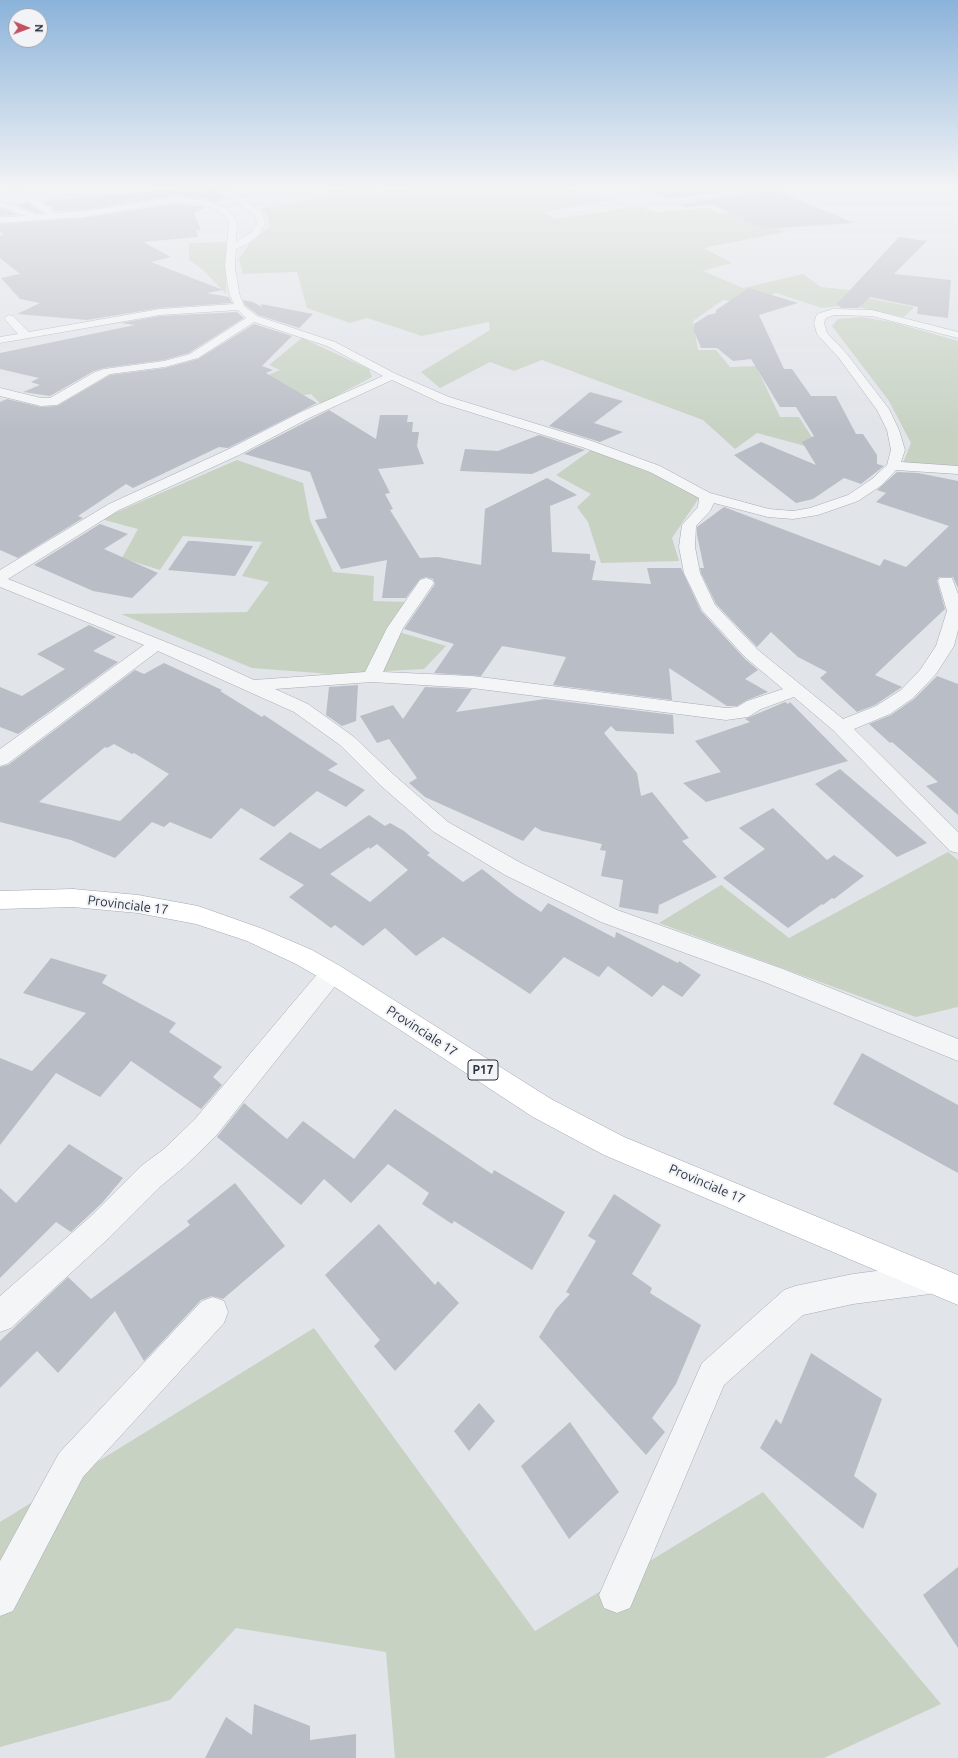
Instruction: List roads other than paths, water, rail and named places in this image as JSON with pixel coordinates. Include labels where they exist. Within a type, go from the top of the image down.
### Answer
[{"type":"main road","name":"Provinciale 17","points":[[0,900],[73,898],[138,904],[198,915],[255,935],[304,957],[332,973],[542,1108],[614,1146],[944,1284]]},
{"type":"street","points":[[230,268],[234,294],[240,307],[253,318],[331,344],[392,376],[445,400],[587,444],[655,469],[705,496],[768,513],[793,515],[813,512],[853,498],[877,482],[893,466],[898,450],[893,430],[883,409],[843,356],[822,334],[819,323],[821,316],[833,312],[872,313],[958,335]]},
{"type":"street","points":[[0,340],[160,312],[240,307]]},
{"type":"street","points":[[10,318],[26,335]]},
{"type":"street","points":[[0,392],[41,402],[53,402],[108,370],[164,364],[194,356],[253,318]]},
{"type":"street","points":[[0,577],[114,507],[234,452],[306,416],[392,376]]},
{"type":"street","points":[[893,466],[958,470]]},
{"type":"street","points":[[705,496],[707,503],[705,508],[689,526],[687,547],[692,573],[708,607],[752,654],[841,727],[958,844]]},
{"type":"street","points":[[0,581],[251,685],[301,708],[347,741],[387,780],[441,827],[513,869],[609,916],[776,976],[958,1050]]},
{"type":"street","points":[[841,727],[883,710],[907,694],[927,674],[945,646],[955,611],[946,581]]},
{"type":"street","points":[[372,677],[395,628],[426,583]]},
{"type":"street","points":[[0,759],[156,645]]},
{"type":"street","points":[[251,685],[372,677],[472,682],[726,714],[741,713],[754,705],[797,690]]},
{"type":"street","points":[[0,1317],[100,1227],[151,1176],[174,1158],[206,1128],[332,973]]},
{"type":"street","points":[[617,1594],[713,1374],[795,1301],[853,1290],[944,1284]]},
{"type":"street","points":[[0,1598],[71,1465],[213,1312]]}]
